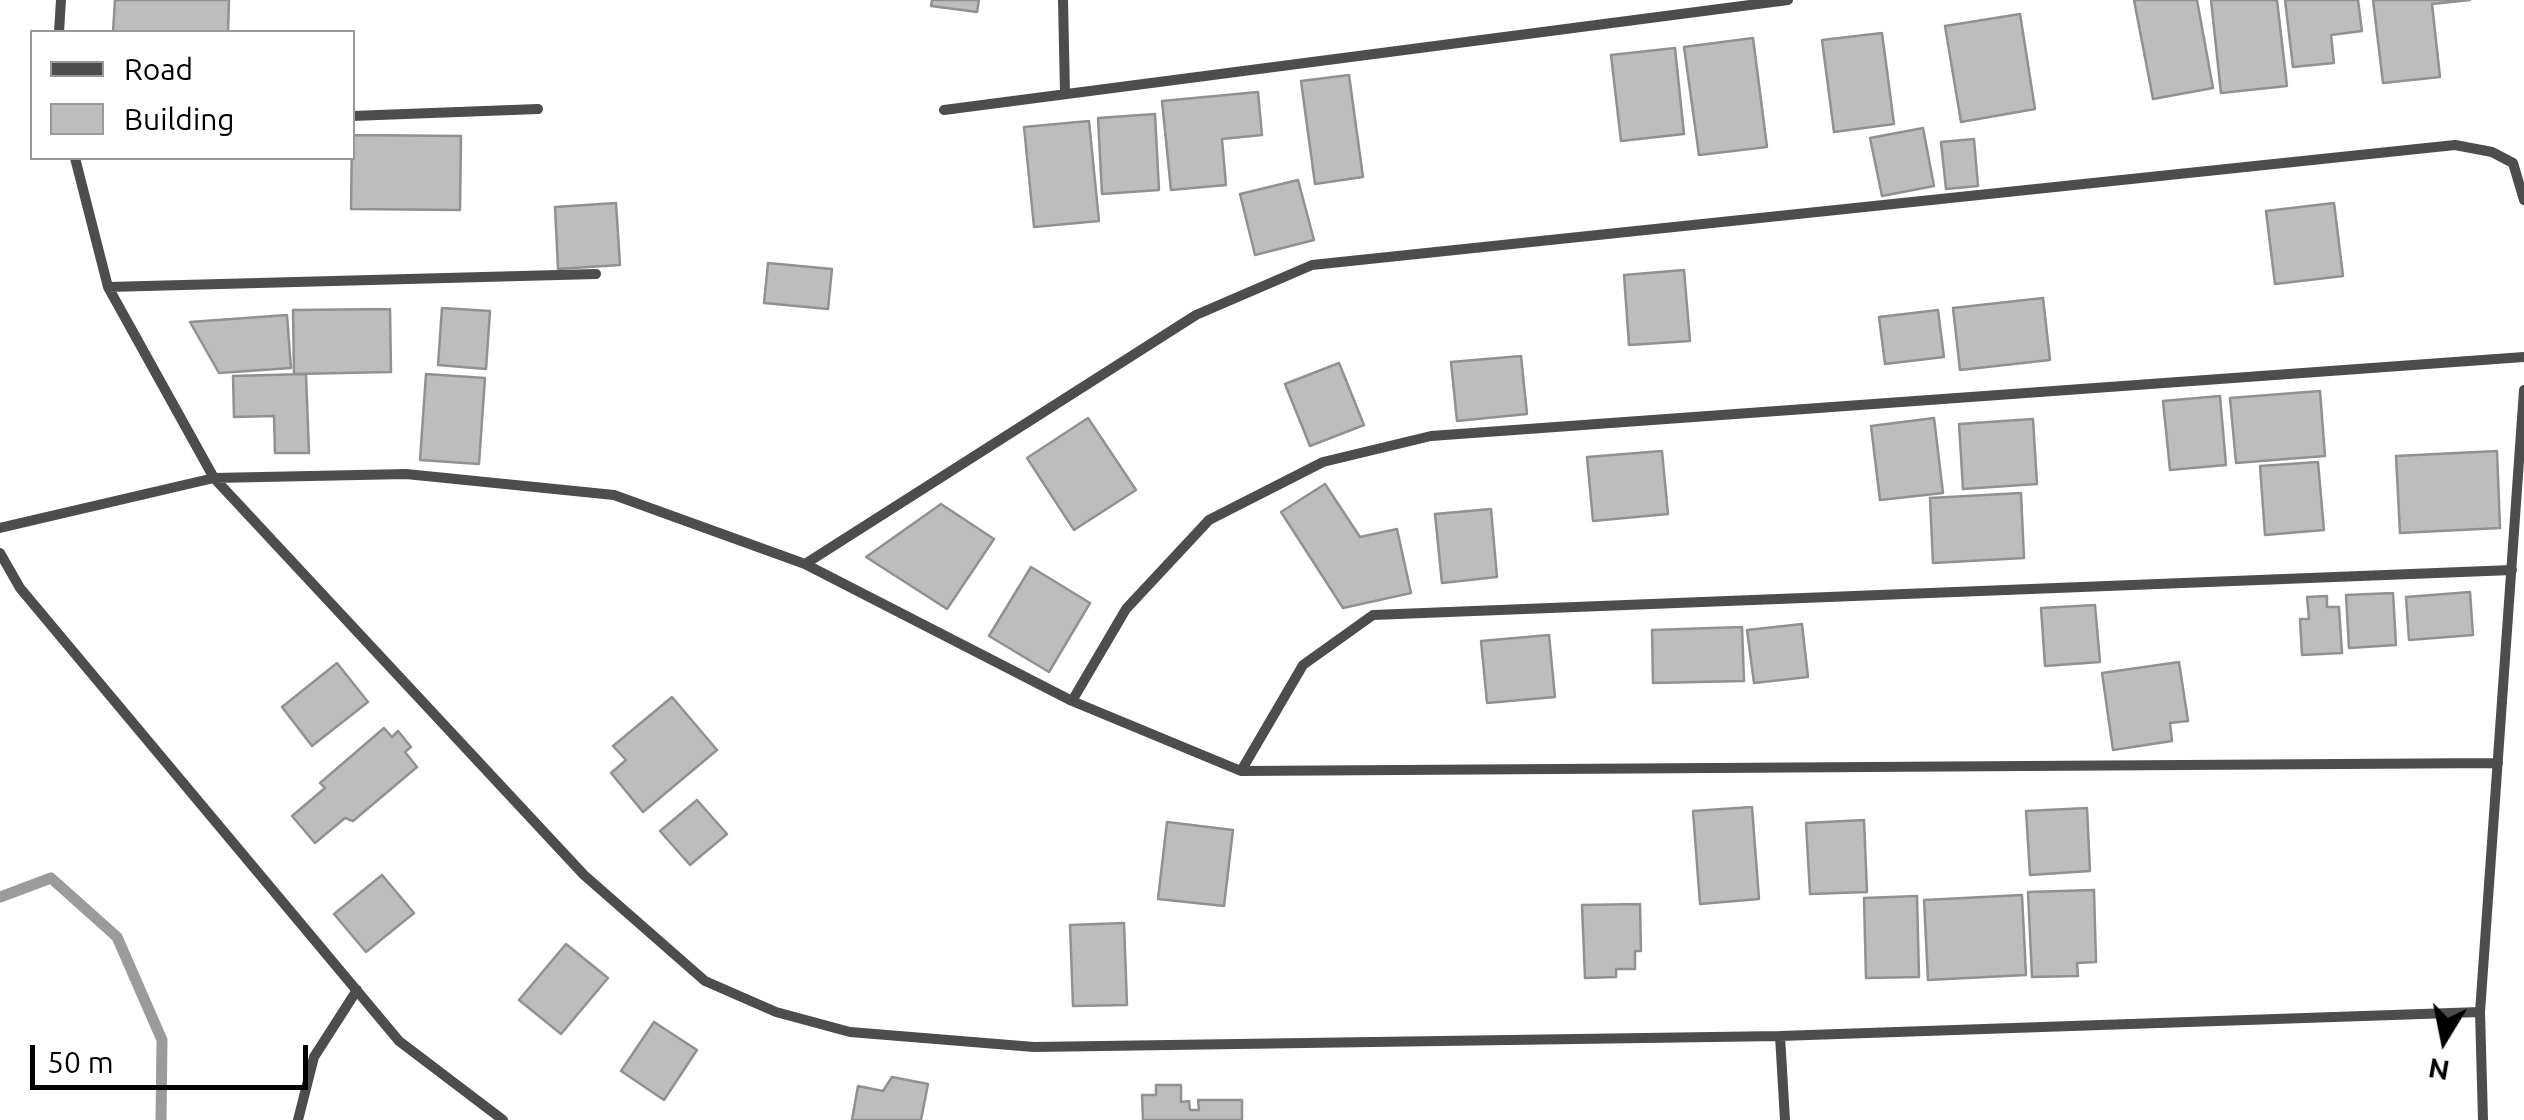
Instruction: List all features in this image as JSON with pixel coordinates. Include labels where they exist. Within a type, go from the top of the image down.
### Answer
[{"type":"street","points":[[58,30],[60,0]]},
{"type":"street","points":[[1063,0],[1065,94]]},
{"type":"street","points":[[944,110],[1788,0]]},
{"type":"street","points":[[355,116],[538,109]]},
{"type":"street","points":[[805,564],[1196,315],[1312,266],[2456,145],[2492,152],[2513,163],[2524,200]]},
{"type":"street","points":[[76,160],[108,287],[214,478],[584,875],[704,981],[776,1012],[850,1032],[1034,1048],[1780,1036],[2480,1012]]},
{"type":"street","points":[[108,287],[596,274]]},
{"type":"street","points":[[1072,701],[1126,608],[1209,520],[1322,462],[1413,440],[2524,357]]},
{"type":"street","points":[[2483,1120],[2480,1012],[2524,390]]},
{"type":"street","points":[[0,528],[214,478],[406,474],[614,495],[805,564],[1072,701],[1241,771],[2498,762]]},
{"type":"street","points":[[0,553],[20,588],[399,1041],[503,1120]]},
{"type":"street","points":[[1241,771],[1303,665],[1373,615],[2512,570]]},
{"type":"street","points":[[298,1120],[314,1057],[357,990]]},
{"type":"street","points":[[1780,1036],[1785,1120]]},
{"type":"building","points":[[115,0],[229,0],[228,30],[113,30]]},
{"type":"building","points":[[932,0],[979,0],[977,12],[931,6]]},
{"type":"building","points":[[2134,0],[2197,0],[2213,88],[2153,99]]},
{"type":"building","points":[[2211,0],[2277,0],[2287,86],[2221,93]]},
{"type":"building","points":[[2285,0],[2358,0],[2362,31],[2331,35],[2334,63],[2293,67]]},
{"type":"building","points":[[2373,0],[2470,0],[2432,4],[2440,77],[2383,83]]},
{"type":"building","points":[[2020,14],[2035,109],[1961,122],[1945,26]]},
{"type":"building","points":[[1882,33],[1894,124],[1834,132],[1822,40]]},
{"type":"building","points":[[1753,38],[1767,147],[1699,155],[1684,47]]},
{"type":"building","points":[[1675,48],[1684,134],[1621,141],[1611,55]]},
{"type":"building","points":[[1349,75],[1363,177],[1315,184],[1301,81]]},
{"type":"building","points":[[1258,92],[1262,135],[1222,139],[1226,185],[1171,190],[1162,101]]},
{"type":"building","points":[[1155,114],[1159,190],[1102,194],[1098,118]]},
{"type":"building","points":[[1089,121],[1099,221],[1034,227],[1024,127]]},
{"type":"building","points":[[1923,128],[1934,186],[1882,196],[1870,138]]},
{"type":"building","points":[[355,135],[461,136],[460,210],[351,209]]},
{"type":"building","points":[[1974,139],[1978,186],[1946,189],[1941,142]]},
{"type":"building","points":[[1298,180],[1314,240],[1255,255],[1240,194]]},
{"type":"building","points":[[616,203],[620,265],[558,269],[555,207]]},
{"type":"building","points":[[2334,203],[2343,276],[2275,284],[2266,211]]},
{"type":"building","points":[[768,263],[832,269],[828,309],[764,303]]},
{"type":"building","points":[[1684,270],[1690,341],[1629,345],[1624,275]]},
{"type":"building","points":[[2043,298],[2050,360],[1960,370],[1953,308]]},
{"type":"building","points":[[442,308],[490,311],[486,369],[438,365]]},
{"type":"building","points":[[390,309],[391,372],[294,374],[293,310]]},
{"type":"building","points":[[1938,310],[1944,357],[1885,364],[1879,317]]},
{"type":"building","points":[[287,315],[291,368],[219,373],[190,322]]},
{"type":"building","points":[[1521,356],[1527,414],[1457,421],[1451,362]]},
{"type":"building","points":[[1339,363],[1364,425],[1310,446],[1285,384]]},
{"type":"building","points":[[306,374],[309,453],[275,453],[274,416],[234,417],[233,376]]},
{"type":"building","points":[[426,374],[485,378],[479,464],[420,460]]},
{"type":"building","points":[[2320,391],[2325,456],[2236,463],[2230,398]]},
{"type":"building","points":[[2220,396],[2226,465],[2170,470],[2163,401]]},
{"type":"building","points":[[1088,418],[1136,490],[1074,530],[1027,458]]},
{"type":"building","points":[[1934,418],[1943,493],[1880,500],[1871,426]]},
{"type":"building","points":[[2033,419],[2037,484],[1963,489],[1959,424]]},
{"type":"building","points":[[1662,451],[1668,514],[1593,521],[1587,457]]},
{"type":"building","points":[[2497,451],[2500,528],[2400,533],[2396,456]]},
{"type":"building","points":[[2318,462],[2324,530],[2265,535],[2260,466]]},
{"type":"building","points":[[1325,484],[1360,537],[1397,529],[1411,593],[1343,608],[1281,512]]},
{"type":"building","points":[[2021,493],[2024,558],[1933,563],[1930,498]]},
{"type":"building","points":[[941,504],[994,539],[947,609],[866,557]]},
{"type":"building","points":[[1491,509],[1497,577],[1442,583],[1435,514]]},
{"type":"building","points":[[1031,567],[1090,603],[1049,672],[989,636]]},
{"type":"building","points":[[2470,592],[2473,635],[2409,640],[2406,597]]},
{"type":"building","points":[[2393,593],[2396,645],[2349,648],[2346,595]]},
{"type":"building","points":[[2327,596],[2327,607],[2339,607],[2342,653],[2302,655],[2300,619],[2309,619],[2307,597]]},
{"type":"building","points":[[2095,605],[2100,662],[2045,666],[2041,608]]},
{"type":"building","points":[[1802,624],[1808,677],[1754,683],[1747,630]]},
{"type":"building","points":[[1742,627],[1744,681],[1653,683],[1652,630]]},
{"type":"building","points":[[1549,635],[1555,697],[1487,703],[1481,641]]},
{"type":"building","points":[[2179,662],[2188,721],[2170,723],[2172,741],[2113,750],[2102,673]]},
{"type":"building","points":[[337,663],[368,702],[312,746],[282,707]]},
{"type":"building","points":[[672,697],[717,750],[643,812],[611,773],[626,760],[613,746]]},
{"type":"building","points":[[384,728],[392,737],[398,731],[411,747],[405,752],[417,767],[353,821],[345,818],[315,843],[292,816],[325,788],[320,783]]},
{"type":"building","points":[[697,800],[727,834],[690,865],[660,831]]},
{"type":"building","points":[[1752,807],[1759,899],[1700,904],[1693,811]]},
{"type":"building","points":[[2087,808],[2090,871],[2030,875],[2026,811]]},
{"type":"building","points":[[1864,820],[1867,892],[1810,894],[1806,823]]},
{"type":"building","points":[[1167,822],[1233,830],[1224,906],[1158,899]]},
{"type":"building","points":[[382,875],[414,913],[366,952],[334,914]]},
{"type":"building","points":[[2094,890],[2096,962],[2077,963],[2078,976],[2032,977],[2028,892]]},
{"type":"building","points":[[2022,895],[2026,975],[1928,980],[1924,900]]},
{"type":"building","points":[[1917,896],[1919,977],[1866,978],[1864,898]]},
{"type":"building","points":[[1640,904],[1641,951],[1635,951],[1635,969],[1616,969],[1616,977],[1585,978],[1582,905]]},
{"type":"building","points":[[1124,923],[1127,1005],[1073,1006],[1070,925]]},
{"type":"building","points":[[566,944],[608,978],[561,1034],[519,1000]]},
{"type":"building","points":[[654,1022],[697,1050],[664,1100],[621,1071]]},
{"type":"building","points":[[892,1077],[928,1084],[921,1120],[852,1120],[858,1086],[883,1091]]},
{"type":"building","points":[[1156,1085],[1181,1085],[1181,1102],[1189,1101],[1190,1110],[1199,1110],[1198,1100],[1242,1100],[1242,1120],[1143,1120],[1142,1095],[1156,1095]]},
{"type":"waterway","points":[[0,897],[51,878],[117,937],[162,1040],[161,1120]]}]
